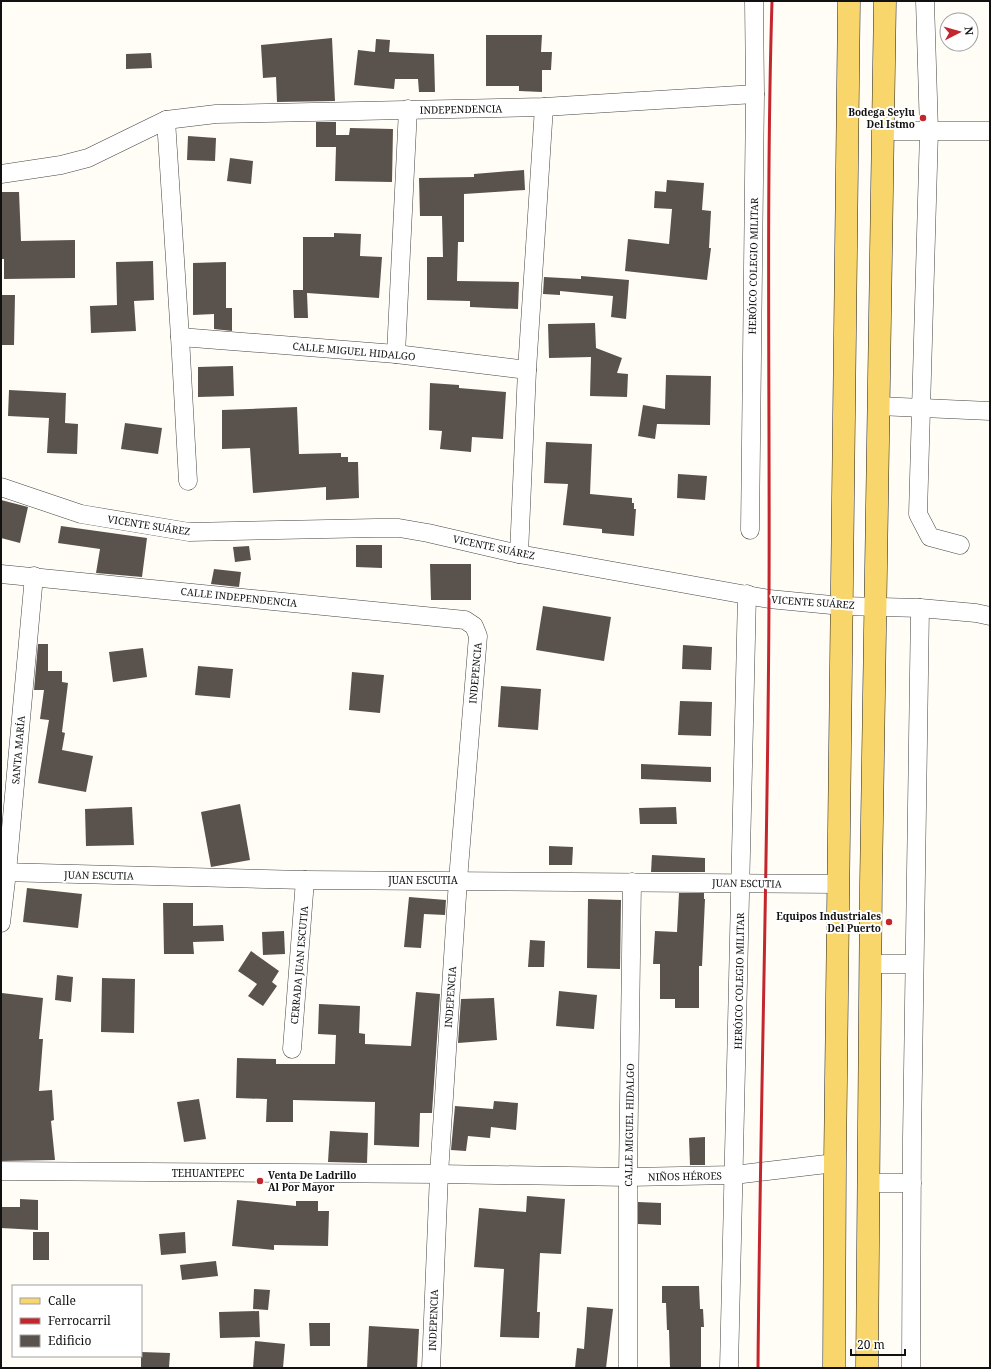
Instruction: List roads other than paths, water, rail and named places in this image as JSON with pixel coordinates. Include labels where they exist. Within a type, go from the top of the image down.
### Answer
[{"type":"main road","points":[[834,1368],[838,884],[849,1]]},
{"type":"main road","points":[[867,1368],[870,964],[885,1]]},
{"type":"street","name":"HERÓICO COLEGIO MILITAR","points":[[750,530],[755,94],[754,1]]},
{"type":"street","points":[[925,1],[929,131],[918,514],[930,537],[960,545]]},
{"type":"street","name":"INDEPENDENCIA","points":[[1,174],[61,165],[88,158],[166,120],[216,114],[544,107],[755,94]]},
{"type":"street","points":[[519,554],[527,370],[544,107]]},
{"type":"street","points":[[396,354],[408,110]]},
{"type":"street","points":[[166,120],[188,481]]},
{"type":"street","points":[[883,131],[990,131]]},
{"type":"street","name":"CALLE MIGUEL HIDALGO","points":[[180,337],[396,354],[527,370]]},
{"type":"street","points":[[878,406],[990,411]]},
{"type":"street","name":"VICENTE SUÁREZ","points":[[1,487],[81,514],[189,532],[399,528],[428,533],[519,554],[769,599],[842,606],[920,608],[990,616]]},
{"type":"street","name":"CALLE INDEPENDENCIA","points":[[1,574],[34,576],[465,620],[474,626]]},
{"type":"street","name":"SANTA MARÍA","points":[[1,923],[4,872],[34,576]]},
{"type":"street","name":"HERÓICO COLEGIO MILITAR","points":[[729,1368],[747,594]]},
{"type":"street","points":[[910,1368],[914,964],[920,608]]},
{"type":"street","name":"INDEPENCIA","points":[[430,1368],[439,1174],[458,880],[478,636],[474,626]]},
{"type":"street","name":"JUAN ESCUTIA","points":[[4,872],[306,880],[741,882],[838,884]]},
{"type":"street","name":"CERRADA JUAN ESCUTIA","points":[[292,1049],[306,880]]},
{"type":"street","name":"CALLE MIGUEL HIDALGO","points":[[628,1368],[628,1177],[632,882]]},
{"type":"street","points":[[870,964],[914,964]]},
{"type":"street","name":"NIÑOS HÉROES","points":[[439,1174],[628,1177],[734,1175],[835,1163]]},
{"type":"street","name":"TEHUANTEPEC","points":[[1,1172],[439,1174]]},
{"type":"street","points":[[869,1183],[912,1183]]},
{"type":"railway","points":[[758,1368],[768,695],[769,225],[772,1]]},
{"type":"place","name":"Bodega Seylu Del Istmo","points":[[923,118]]},
{"type":"place","name":"Equipos Industriales Del Puerto","points":[[889,922]]},
{"type":"place","name":"Venta De Ladrillo Al Por Mayor","points":[[260,1181]]}]
